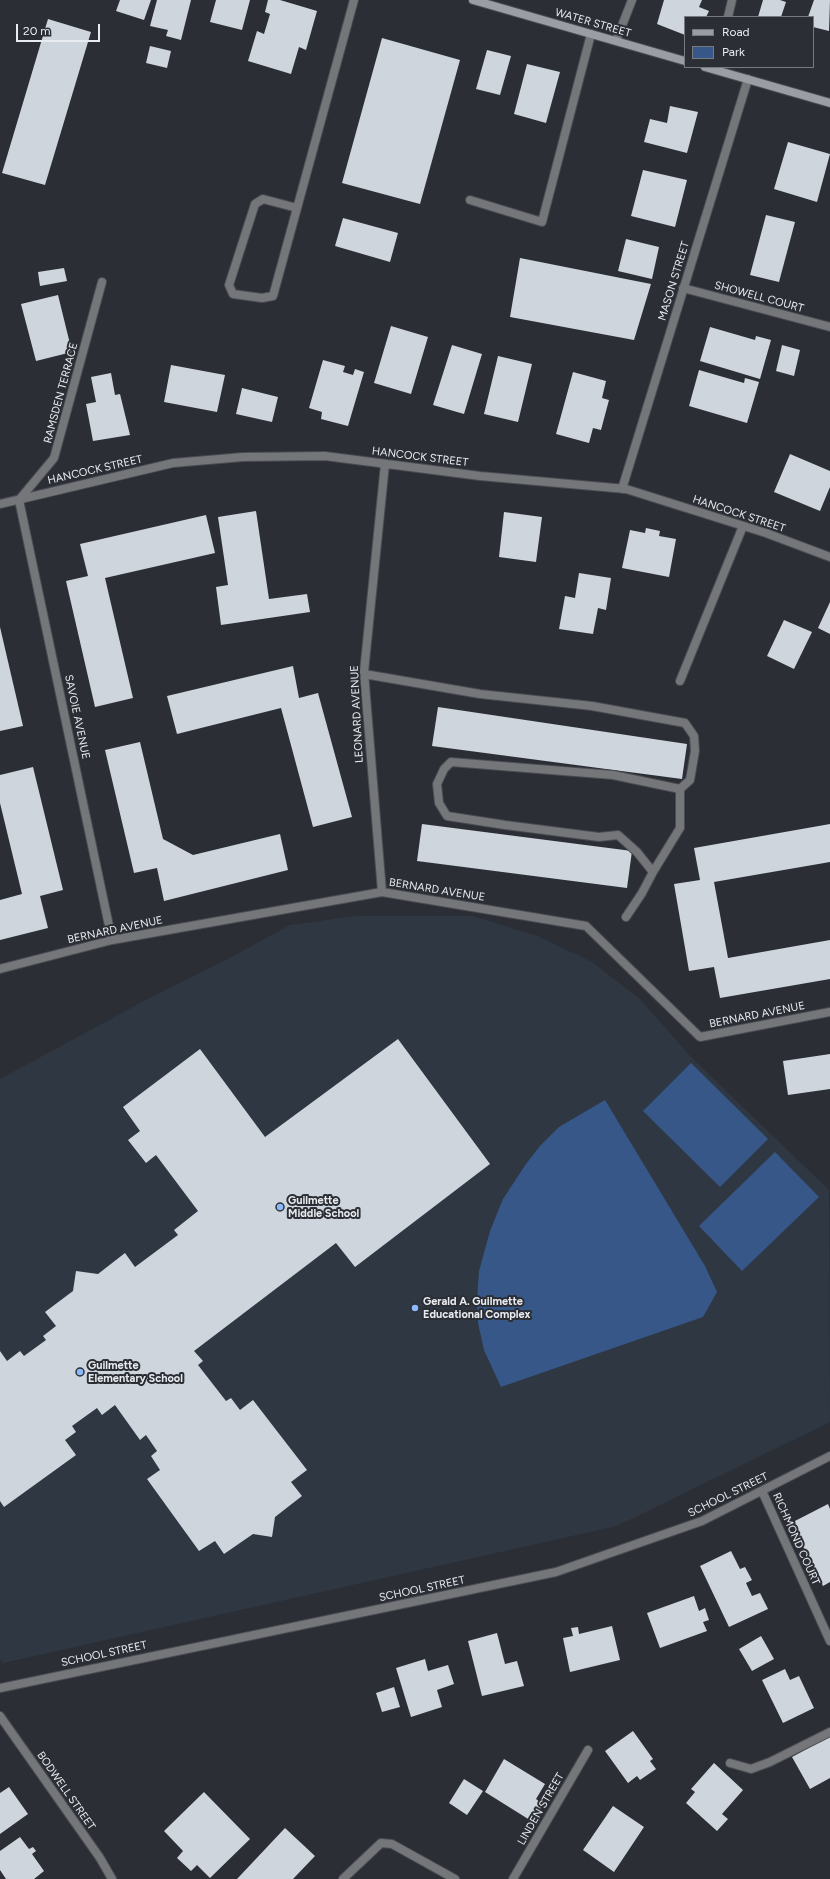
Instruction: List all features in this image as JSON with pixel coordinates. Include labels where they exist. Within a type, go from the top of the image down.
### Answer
[{"type":"main road","name":"WATER STREET","points":[[473,0],[684,61]]},
{"type":"main road","points":[[711,68],[830,103]]},
{"type":"street","points":[[297,208],[263,199],[255,204],[229,285],[232,294],[262,298],[273,296],[354,0]]},
{"type":"street","points":[[616,41],[632,0]]},
{"type":"street","points":[[728,16],[732,0]]},
{"type":"street","points":[[470,200],[542,222],[591,34]]},
{"type":"street","name":"MASON STREET","points":[[622,489],[748,80]]},
{"type":"street","name":"RAMSDEN TERRACE","points":[[19,500],[54,458],[102,282]]},
{"type":"street","name":"SHOWELL COURT","points":[[683,288],[830,327]]},
{"type":"street","name":"HANCOCK STREET","points":[[0,504],[173,463],[243,457],[325,456],[480,476],[622,489],[743,526],[830,557]]},
{"type":"street","name":"LEONARD AVENUE","points":[[382,892],[364,674],[385,464]]},
{"type":"street","name":"SAVOIE AVENUE","points":[[19,500],[112,940]]},
{"type":"street","points":[[680,681],[743,526]]},
{"type":"street","points":[[364,674],[480,694],[592,706],[685,723],[694,736],[695,751],[690,780],[680,789],[680,828],[642,893],[626,917]]},
{"type":"street","points":[[653,872],[637,852],[618,835],[599,837],[447,816],[439,803],[437,784],[444,769],[451,762],[613,775],[680,789]]},
{"type":"street","name":"BERNARD AVENUE","points":[[0,969],[112,940],[382,892],[586,926],[700,1037],[830,1012]]},
{"type":"street","name":"SCHOOL STREET","points":[[0,1688],[556,1572],[702,1521],[830,1456]]},
{"type":"street","name":"RICHMOND COURT","points":[[762,1491],[830,1641]]},
{"type":"street","name":"BODWELL STREET","points":[[0,1716],[100,1858],[112,1879]]},
{"type":"street","points":[[730,1763],[751,1769],[770,1762],[830,1732]]},
{"type":"street","name":"LINDEN STREET","points":[[513,1879],[588,1750]]},
{"type":"street","points":[[344,1879],[382,1843],[392,1844],[455,1879]]},
{"type":"shaded area","name":"Gerald A. Guilmette Educational Complex","points":[[355,916],[473,916],[537,936],[592,962],[641,1000],[690,1056],[829,1190],[830,1422],[617,1526],[3,1663],[0,1659],[0,1079],[157,994],[224,961],[290,925]]},
{"type":"green space","points":[[691,1063],[768,1139],[720,1187],[643,1111]]},
{"type":"green space","points":[[605,1100],[705,1266],[717,1292],[703,1317],[501,1387],[484,1350],[478,1323],[477,1300],[479,1271],[490,1231],[503,1199],[540,1146],[559,1127]]},
{"type":"green space","points":[[775,1152],[819,1197],[742,1271],[699,1226]]},
{"type":"building","points":[[120,0],[151,0],[144,20],[116,11]]},
{"type":"building","points":[[157,0],[191,0],[181,40],[166,36],[168,30],[150,26]]},
{"type":"building","points":[[216,0],[250,0],[242,30],[210,22]]},
{"type":"building","points":[[268,0],[280,0],[317,11],[306,50],[299,47],[291,74],[248,61],[257,31],[264,34],[270,14],[265,12]]},
{"type":"building","points":[[664,0],[702,0],[699,7],[709,11],[706,16],[684,16],[684,35],[657,24]]},
{"type":"building","points":[[763,0],[780,0],[786,2],[781,16],[758,16]]},
{"type":"building","points":[[814,0],[830,0],[829,31],[814,27],[814,16],[808,16]]},
{"type":"building","points":[[48,19],[91,32],[45,185],[2,173]]},
{"type":"building","points":[[382,38],[460,60],[420,204],[342,183]]},
{"type":"building","points":[[150,46],[171,51],[167,68],[146,63]]},
{"type":"building","points":[[487,50],[511,56],[500,95],[476,89]]},
{"type":"building","points":[[527,64],[560,72],[546,123],[514,114]]},
{"type":"building","points":[[670,106],[698,112],[687,153],[644,142],[650,119],[667,123]]},
{"type":"building","points":[[788,142],[830,154],[817,202],[774,189]]},
{"type":"building","points":[[643,170],[687,180],[675,227],[631,216]]},
{"type":"building","points":[[766,215],[795,222],[779,282],[750,275]]},
{"type":"building","points":[[343,218],[398,233],[390,262],[335,246]]},
{"type":"building","points":[[626,239],[659,247],[652,279],[618,271]]},
{"type":"building","points":[[520,258],[651,284],[634,340],[510,317]]},
{"type":"building","points":[[64,268],[67,281],[40,286],[38,272]]},
{"type":"building","points":[[58,295],[72,352],[36,361],[21,304]]},
{"type":"building","points":[[391,326],[428,337],[411,394],[374,383]]},
{"type":"building","points":[[710,327],[755,340],[756,336],[771,340],[760,379],[700,361]]},
{"type":"building","points":[[452,345],[482,354],[464,414],[433,405]]},
{"type":"building","points":[[782,345],[800,350],[794,376],[776,371]]},
{"type":"building","points":[[498,356],[532,364],[518,422],[484,414]]},
{"type":"building","points":[[323,360],[345,366],[343,372],[353,375],[355,369],[364,372],[348,426],[321,419],[322,412],[309,408]]},
{"type":"building","points":[[171,365],[225,375],[217,412],[164,402]]},
{"type":"building","points":[[699,370],[744,383],[745,378],[759,382],[747,423],[689,406]]},
{"type":"building","points":[[573,372],[606,381],[602,398],[609,400],[601,430],[593,428],[589,443],[556,434]]},
{"type":"building","points":[[111,373],[115,395],[120,394],[130,435],[93,441],[86,404],[96,402],[91,377]]},
{"type":"building","points":[[242,388],[278,397],[272,422],[236,414]]},
{"type":"building","points":[[790,454],[830,471],[830,487],[820,511],[774,492]]},
{"type":"building","points":[[256,511],[269,599],[307,594],[310,612],[221,625],[216,587],[228,585],[218,517]]},
{"type":"building","points":[[504,512],[542,517],[536,562],[499,557]]},
{"type":"building","points":[[206,515],[215,553],[105,578],[133,698],[95,707],[66,581],[88,576],[80,544]]},
{"type":"building","points":[[646,528],[660,531],[659,536],[676,539],[669,577],[622,568],[630,530],[645,533]]},
{"type":"building","points":[[579,573],[611,578],[606,610],[598,608],[593,634],[559,629],[565,596],[575,598]]},
{"type":"building","points":[[830,602],[830,634],[818,628]]},
{"type":"building","points":[[784,620],[812,632],[794,669],[767,656]]},
{"type":"building","points":[[0,627],[23,726],[0,731]]},
{"type":"building","points":[[293,666],[299,698],[318,693],[352,817],[313,827],[281,708],[177,734],[167,696]]},
{"type":"building","points":[[438,707],[687,744],[682,779],[432,746]]},
{"type":"building","points":[[140,742],[163,839],[193,855],[280,834],[288,870],[164,901],[157,868],[134,873],[105,750]]},
{"type":"building","points":[[33,767],[63,890],[40,896],[48,928],[0,940],[0,900],[22,894],[0,803],[0,775]]},
{"type":"building","points":[[422,824],[632,851],[627,888],[417,861]]},
{"type":"building","points":[[830,824],[830,862],[714,882],[728,958],[830,940],[830,979],[720,998],[714,967],[689,971],[674,884],[700,880],[694,848]]},
{"type":"building","points":[[398,1039],[490,1164],[355,1267],[336,1243],[194,1351],[203,1361],[198,1365],[226,1401],[231,1398],[240,1410],[253,1400],[307,1470],[291,1482],[302,1496],[275,1517],[272,1537],[253,1534],[224,1554],[215,1541],[199,1551],[147,1479],[160,1470],[151,1456],[157,1451],[146,1435],[140,1440],[115,1405],[102,1415],[97,1408],[72,1426],[76,1432],[65,1440],[76,1455],[4,1507],[0,1501],[0,1351],[7,1361],[20,1351],[24,1356],[46,1340],[43,1336],[56,1326],[45,1312],[73,1291],[76,1271],[98,1274],[125,1253],[135,1267],[178,1235],[174,1230],[198,1211],[156,1155],[146,1163],[128,1140],[140,1131],[123,1107],[200,1049],[265,1137]]},
{"type":"building","points":[[830,1054],[830,1089],[788,1095],[783,1061]]},
{"type":"building","points":[[828,1504],[830,1509],[830,1582],[823,1586],[791,1523]]},
{"type":"building","points":[[731,1551],[740,1569],[745,1567],[752,1580],[746,1583],[752,1596],[760,1593],[768,1609],[729,1627],[700,1566]]},
{"type":"building","points":[[694,1596],[699,1611],[705,1608],[709,1620],[703,1622],[707,1631],[660,1648],[647,1613]]},
{"type":"building","points":[[612,1626],[620,1660],[570,1672],[563,1638],[573,1636],[571,1628],[578,1627],[579,1634]]},
{"type":"building","points":[[497,1633],[505,1664],[517,1661],[524,1686],[482,1696],[468,1641]]},
{"type":"building","points":[[761,1636],[774,1659],[752,1671],[739,1649]]},
{"type":"building","points":[[425,1659],[428,1671],[448,1665],[454,1684],[437,1690],[442,1707],[411,1717],[396,1668]]},
{"type":"building","points":[[785,1669],[790,1680],[799,1676],[814,1708],[783,1723],[762,1680]]},
{"type":"building","points":[[394,1687],[400,1707],[382,1712],[376,1693]]},
{"type":"building","points":[[633,1731],[653,1759],[650,1761],[656,1769],[640,1780],[637,1776],[628,1783],[605,1751]]},
{"type":"building","points":[[830,1736],[830,1778],[810,1789],[792,1757]]},
{"type":"building","points":[[504,1759],[545,1784],[536,1799],[543,1804],[533,1822],[485,1792]]},
{"type":"building","points":[[714,1763],[743,1790],[722,1814],[728,1819],[717,1831],[686,1803],[695,1792],[691,1789]]},
{"type":"building","points":[[464,1779],[483,1791],[467,1815],[449,1803]]},
{"type":"building","points":[[9,1787],[28,1814],[0,1834],[0,1793]]},
{"type":"building","points":[[204,1792],[250,1839],[210,1878],[197,1865],[191,1871],[177,1858],[183,1851],[164,1831]]},
{"type":"building","points":[[613,1806],[644,1827],[614,1872],[583,1850]]},
{"type":"building","points":[[285,1828],[315,1856],[293,1879],[237,1879]]},
{"type":"building","points":[[20,1837],[29,1849],[33,1847],[36,1851],[32,1854],[44,1871],[34,1879],[6,1879],[0,1870],[0,1851]]},
{"type":"place","name":"Guilmette Middle School","points":[[280,1207]]},
{"type":"place","name":"Gerald A. Guilmette Educational Complex","points":[[415,1308]]},
{"type":"place","name":"Guilmette Elementary School","points":[[80,1372]]}]
